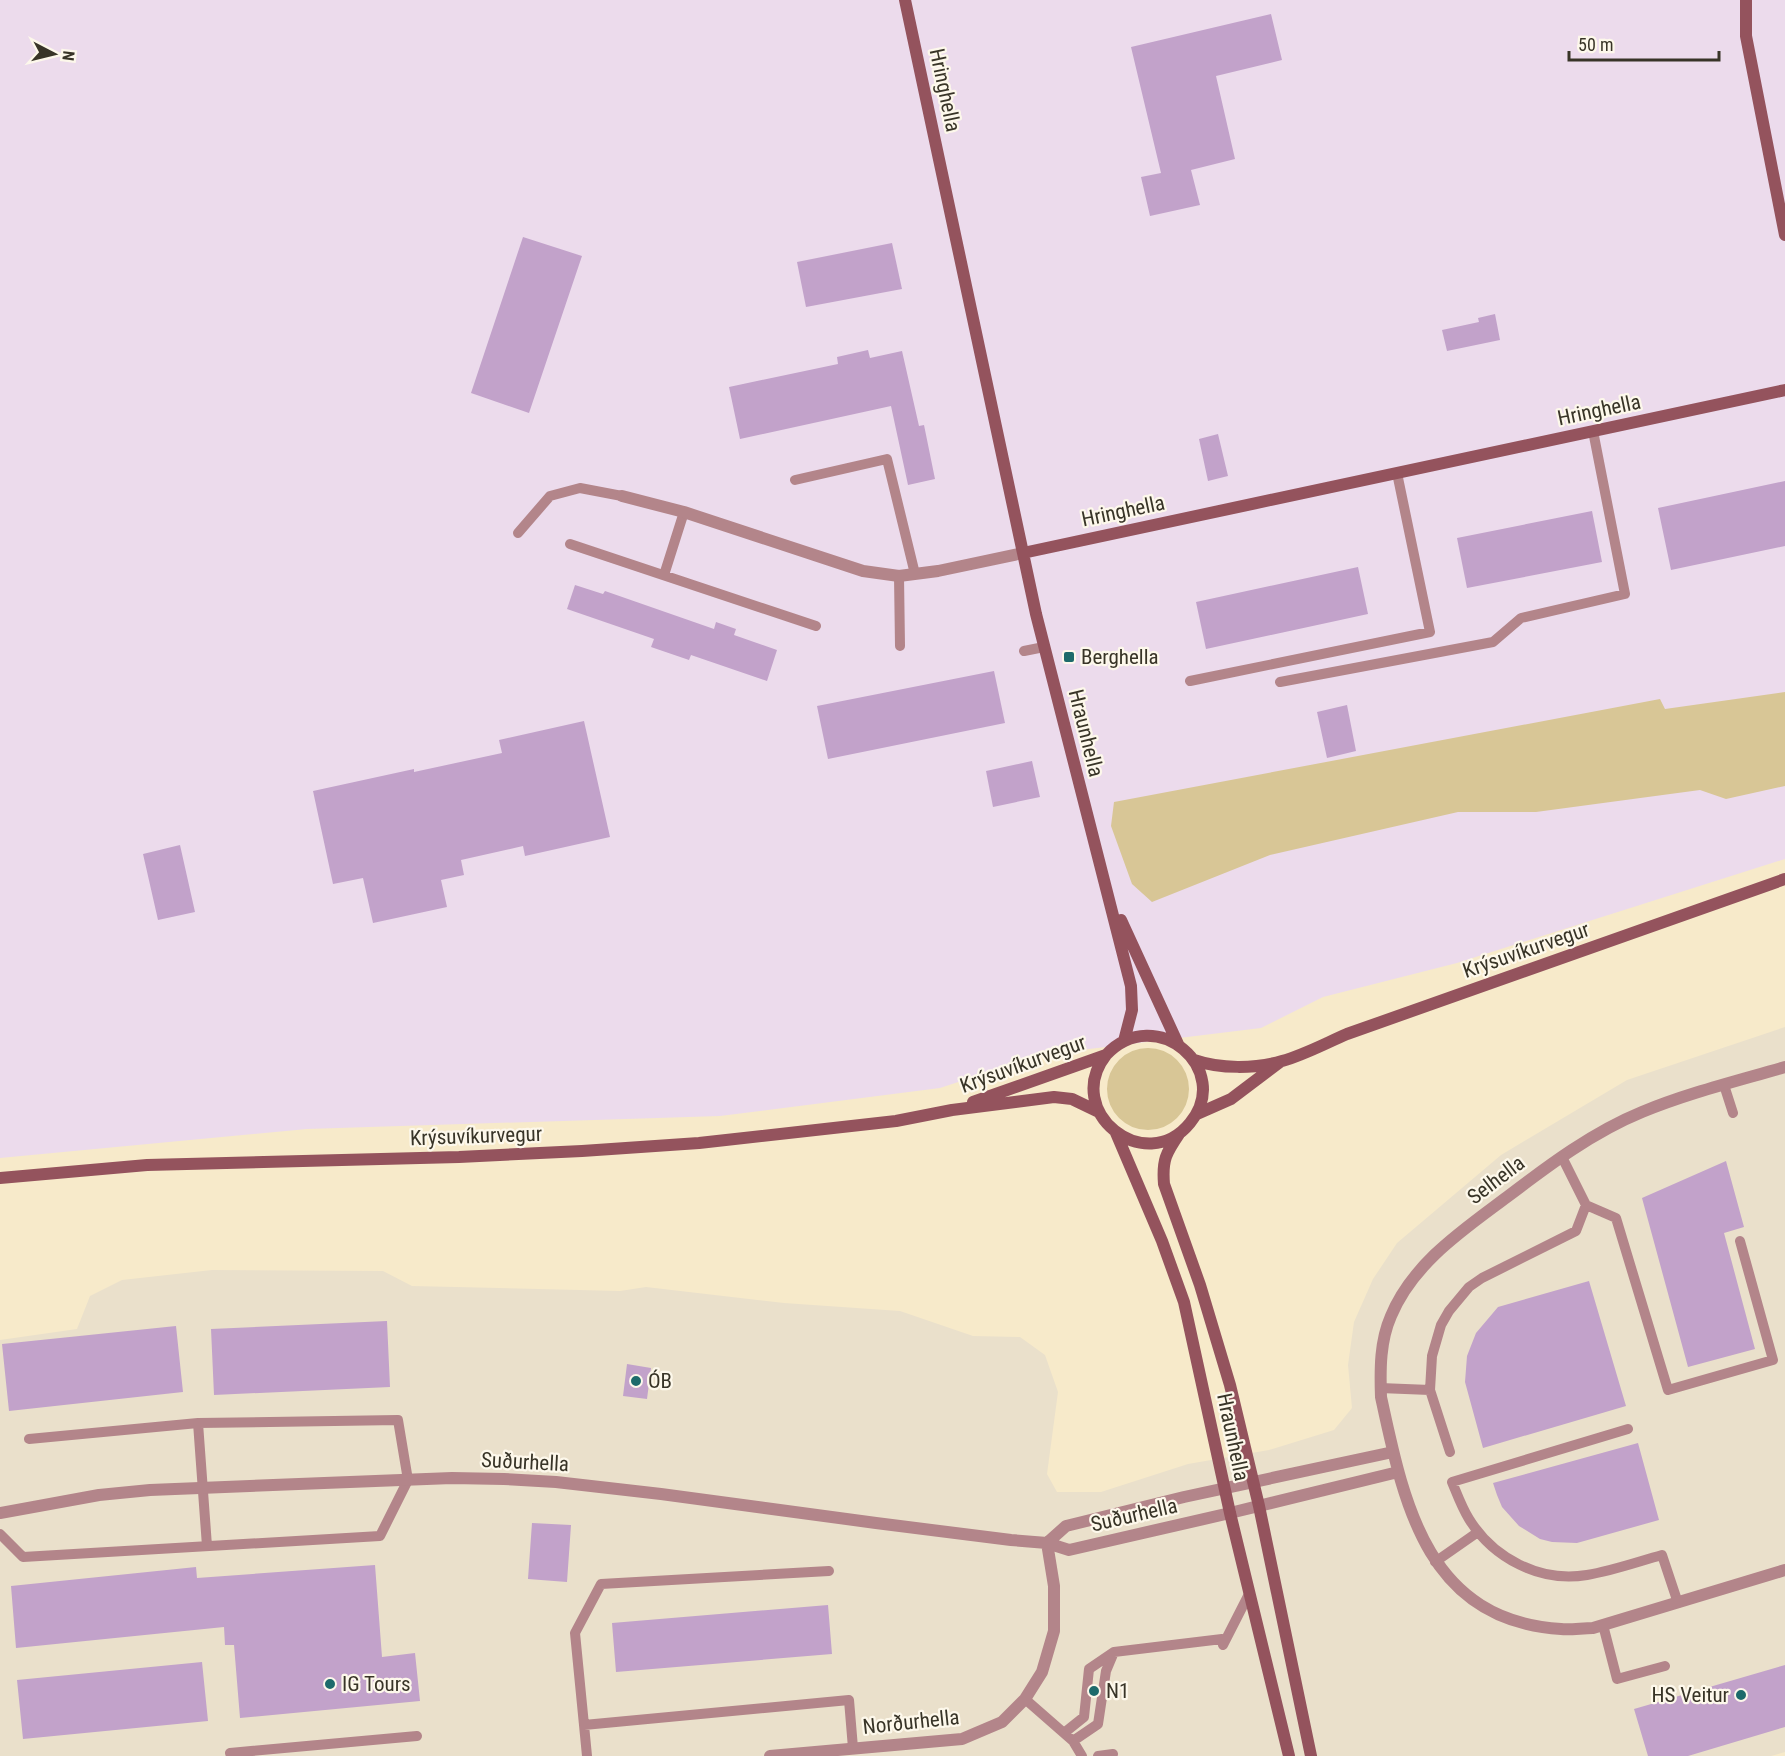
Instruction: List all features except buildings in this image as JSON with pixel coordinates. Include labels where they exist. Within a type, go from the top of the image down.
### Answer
[{"type":"street","name":"Hringhella","points":[[905,0],[1023,553],[1785,390]]},
{"type":"street","points":[[1746,0],[1746,36],[1785,235]]},
{"type":"street","points":[[622,496],[684,512],[863,571],[899,576],[938,571],[1023,553]]},
{"type":"street","name":"Hraunhella","points":[[1023,553],[1044,647],[1133,999],[1130,1022],[1124,1041]]},
{"type":"street","name":"Krýsuvíkurvegur","points":[[1197,1114],[1231,1099],[1281,1061],[1347,1034],[1785,879]]},
{"type":"street","name":"Hraunhella","points":[[1106,887],[1178,1044]]},
{"type":"street","points":[[1150,1035],[1170,1039],[1178,1044],[1194,1060],[1201,1077],[1202,1087],[1197,1114],[1179,1134],[1161,1142],[1147,1144],[1134,1142],[1116,1133],[1104,1121],[1095,1097],[1095,1082],[1106,1055],[1124,1041],[1150,1035]]},
{"type":"street","name":"Krýsuvíkurvegur","points":[[952,1110],[1106,1055]]},
{"type":"street","name":"Krýsuvíkurvegur","points":[[1194,1060],[1229,1067],[1281,1061]]},
{"type":"street","name":"Selhella","points":[[1785,1067],[1641,1112],[1562,1156],[1444,1246],[1410,1281],[1391,1316],[1380,1356],[1380,1388],[1393,1452],[1420,1535],[1435,1562],[1467,1596],[1488,1609],[1515,1620],[1561,1629],[1593,1628],[1785,1570]]},
{"type":"street","name":"Krýsuvíkurvegur","points":[[0,1178],[147,1165],[459,1156],[688,1144],[885,1122],[952,1110],[1054,1097],[1072,1100],[1099,1112]]},
{"type":"street","name":"Hraunhella","points":[[1116,1133],[1162,1241],[1184,1302],[1224,1488],[1289,1756]]},
{"type":"street","name":"Hraunhella","points":[[1179,1134],[1165,1156],[1164,1184],[1200,1285],[1227,1374],[1254,1482],[1311,1756]]},
{"type":"street","points":[[1224,1488],[1393,1452]]},
{"type":"street","points":[[1230,1513],[1398,1472]]},
{"type":"street","name":"Suðurhella","points":[[0,1513],[99,1495],[202,1488],[408,1480],[504,1479],[556,1482],[910,1528],[1047,1543],[1069,1550],[1230,1513]]},
{"type":"street","name":"Suðurhella","points":[[1047,1543],[1066,1526],[1224,1488]]},
{"type":"street","name":"Norðurhella","points":[[771,1756],[962,1739],[1002,1722],[1025,1699],[1042,1672],[1054,1630],[1054,1586],[1047,1543]]},
{"type":"lane","points":[[1280,682],[1493,642],[1521,618],[1624,594],[1593,431]]},
{"type":"lane","points":[[795,480],[887,459],[915,574]]},
{"type":"lane","points":[[1190,681],[1430,632],[1397,473]]},
{"type":"lane","points":[[518,533],[550,496],[580,488],[622,496]]},
{"type":"lane","points":[[664,575],[684,512]]},
{"type":"lane","points":[[570,544],[816,626]]},
{"type":"lane","points":[[899,576],[900,646]]},
{"type":"lane","points":[[1023,651],[1044,647]]},
{"type":"lane","points":[[1724,1085],[1733,1113]]},
{"type":"lane","points":[[1562,1156],[1586,1205],[1616,1218],[1668,1390],[1773,1360],[1740,1241]]},
{"type":"lane","points":[[1450,1452],[1430,1390],[1431,1364],[1441,1325],[1458,1299],[1482,1278],[1576,1232],[1586,1205]]},
{"type":"lane","points":[[1380,1388],[1430,1390]]},
{"type":"lane","points":[[0,1534],[23,1557],[380,1536],[408,1480],[398,1420],[198,1423],[28,1439]]},
{"type":"lane","points":[[198,1423],[207,1546]]},
{"type":"lane","points":[[1628,1429],[1452,1482],[1468,1518],[1478,1532],[1490,1545],[1519,1565],[1552,1575],[1586,1575],[1662,1555],[1678,1603]]},
{"type":"lane","points":[[1435,1562],[1478,1532]]},
{"type":"lane","points":[[587,1756],[575,1633],[601,1584],[829,1571]]},
{"type":"lane","points":[[1064,1733],[1083,1717],[1089,1669],[1114,1652],[1222,1642],[1249,1594]]},
{"type":"lane","points":[[1603,1625],[1617,1679],[1665,1666]]},
{"type":"lane","points":[[1073,1741],[1098,1724],[1106,1671],[1114,1652]]},
{"type":"lane","points":[[1025,1699],[1073,1741],[1082,1756]]},
{"type":"lane","points":[[584,1725],[849,1700],[847,1751]]},
{"type":"lane","points":[[231,1756],[230,1753],[417,1736]]},
{"type":"lane","points":[[1098,1756],[1113,1754]]},
{"type":"shaded area","points":[[0,0],[1785,0],[1785,859],[1457,963],[1323,997],[1261,1028],[1040,1055],[940,1088],[720,1116],[307,1129],[0,1158]]},
{"type":"shaded area","points":[[1785,692],[1785,786],[1726,799],[1700,790],[1536,812],[1458,812],[1270,855],[1152,902],[1132,884],[1111,826],[1114,802],[1660,699],[1665,709]]},
{"type":"shaded area","points":[[1785,1027],[1785,1752],[1771,1756],[0,1756],[0,1340],[77,1329],[90,1296],[122,1280],[212,1270],[383,1271],[412,1286],[620,1291],[646,1287],[784,1303],[900,1311],[973,1336],[1020,1337],[1045,1355],[1058,1392],[1047,1474],[1057,1492],[1101,1492],[1188,1464],[1269,1450],[1334,1430],[1352,1408],[1348,1365],[1354,1322],[1373,1279],[1397,1243],[1501,1155],[1627,1080]]},
{"type":"shaded area","points":[[1148,1048],[1164,1051],[1177,1060],[1186,1073],[1189,1089],[1186,1105],[1177,1118],[1164,1127],[1148,1130],[1132,1127],[1119,1118],[1110,1105],[1107,1089],[1110,1073],[1119,1060],[1132,1051]]},
{"type":"place","name":"Berghella","points":[[1069,657]]},
{"type":"place","name":"ÓB","points":[[636,1381]]},
{"type":"place","name":"IG Tours","points":[[330,1684]]},
{"type":"place","name":"N1","points":[[1094,1691]]},
{"type":"place","name":"HS Veitur","points":[[1741,1695]]}]
